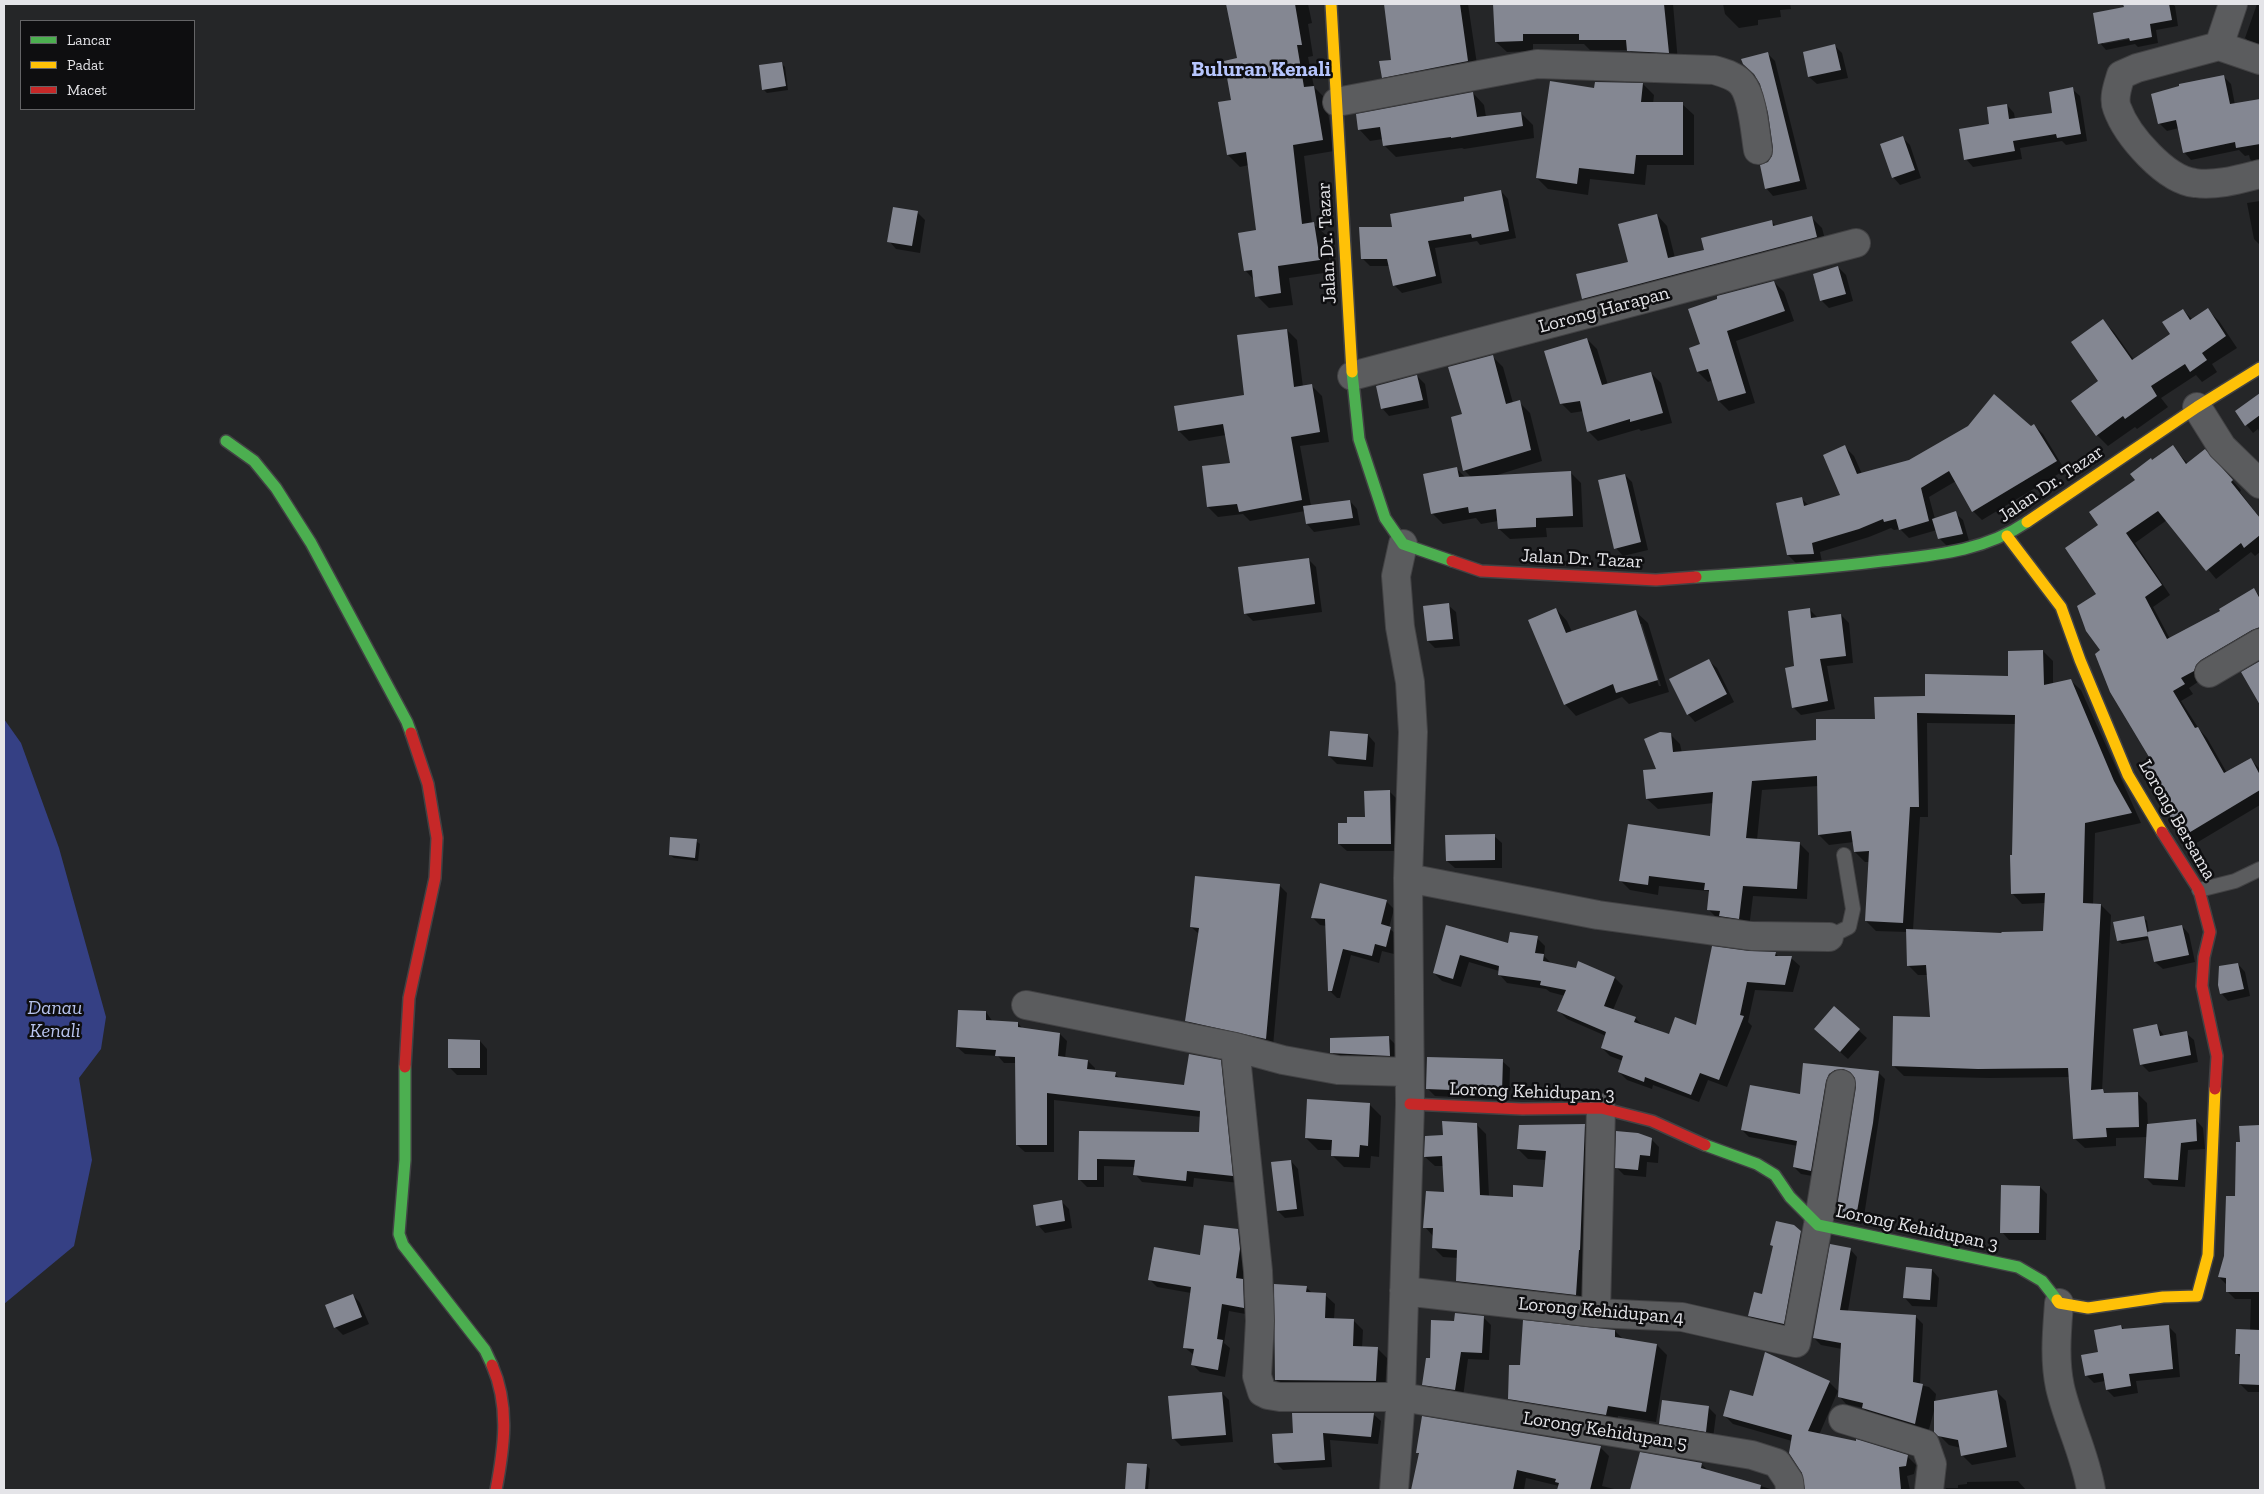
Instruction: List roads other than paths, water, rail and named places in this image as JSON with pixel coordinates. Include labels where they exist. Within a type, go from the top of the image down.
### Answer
[{"type":"street","name":"Jalan Dr. Tazar","points":[[1331,4],[1352,376],[1359,439],[1384,518],[1403,544],[1481,571],[1656,580],[1819,569],[1957,552],[2007,536],[2197,407],[2260,368]]},
{"type":"street","points":[[2219,46],[2233,4]]},
{"type":"street","points":[[2260,60],[2219,46],[2121,74],[2116,92],[2117,107],[2132,134],[2165,171],[2184,181],[2196,184],[2227,182],[2260,174]]},
{"type":"street","points":[[1337,102],[1537,64],[1714,70],[1736,79],[1747,93],[1758,150]]},
{"type":"street","name":"Lorong Harapan","points":[[1352,376],[1856,243]]},
{"type":"street","points":[[2197,407],[2222,447],[2260,484]]},
{"type":"street","points":[[226,442],[254,461],[276,488],[311,543],[407,722],[428,784],[437,838],[434,878],[409,998],[405,1062],[405,1160],[399,1234],[403,1245],[485,1350],[495,1370],[501,1387],[506,1430],[496,1490]]},
{"type":"street","name":"Lorong Bersama","points":[[2007,536],[2061,607],[2080,660],[2128,775],[2176,857],[2199,890],[2210,932],[2204,957],[2202,986],[2217,1056],[2208,1255],[2196,1296],[2162,1297],[2088,1308],[2059,1303]]},
{"type":"street","points":[[1394,1490],[1401,1397],[1410,1104],[1408,878],[1413,732],[1410,682],[1400,627],[1396,576],[1403,544]]},
{"type":"street","points":[[2209,673],[2260,642]]},
{"type":"street","points":[[1408,878],[1598,915],[1751,936],[1829,937]]},
{"type":"street","points":[[1026,1005],[1235,1047],[1282,1060],[1338,1070],[1409,1072]]},
{"type":"street","name":"Lorong Kehidupan 5","points":[[1235,1047],[1258,1271],[1260,1321],[1257,1376],[1260,1387],[1268,1395],[1280,1397],[1401,1397],[1752,1455],[1777,1463],[1789,1481],[1790,1490]]},
{"type":"street","points":[[1818,1225],[1841,1084]]},
{"type":"street","name":"Lorong Kehidupan 3","points":[[1410,1104],[1522,1109],[1602,1108],[1626,1113],[1652,1121],[1712,1148],[1757,1164],[1775,1175],[1805,1214],[1818,1225],[2018,1267],[2042,1281],[2059,1303]]},
{"type":"street","points":[[1596,1313],[1602,1108]]},
{"type":"street","name":"Lorong Kehidupan 4","points":[[1404,1292],[1596,1313],[1682,1317],[1796,1343],[1818,1225]]},
{"type":"street","points":[[2059,1303],[2056,1348],[2060,1387],[2076,1433],[2090,1490]]},
{"type":"street","points":[[1843,1419],[1925,1444],[1932,1464],[1929,1490]]},
{"type":"lane","points":[[1829,937],[1849,927],[1853,908],[1844,855]]},
{"type":"lane","points":[[2199,890],[2234,881],[2260,869]]},
{"type":"water","name":"Danau Kenali","points":[[4,719],[21,743],[59,848],[106,1017],[101,1049],[79,1078],[92,1160],[74,1246],[4,1304]]},
{"type":"district","name":"Buluran Kenali","points":[[1261,70]]}]
